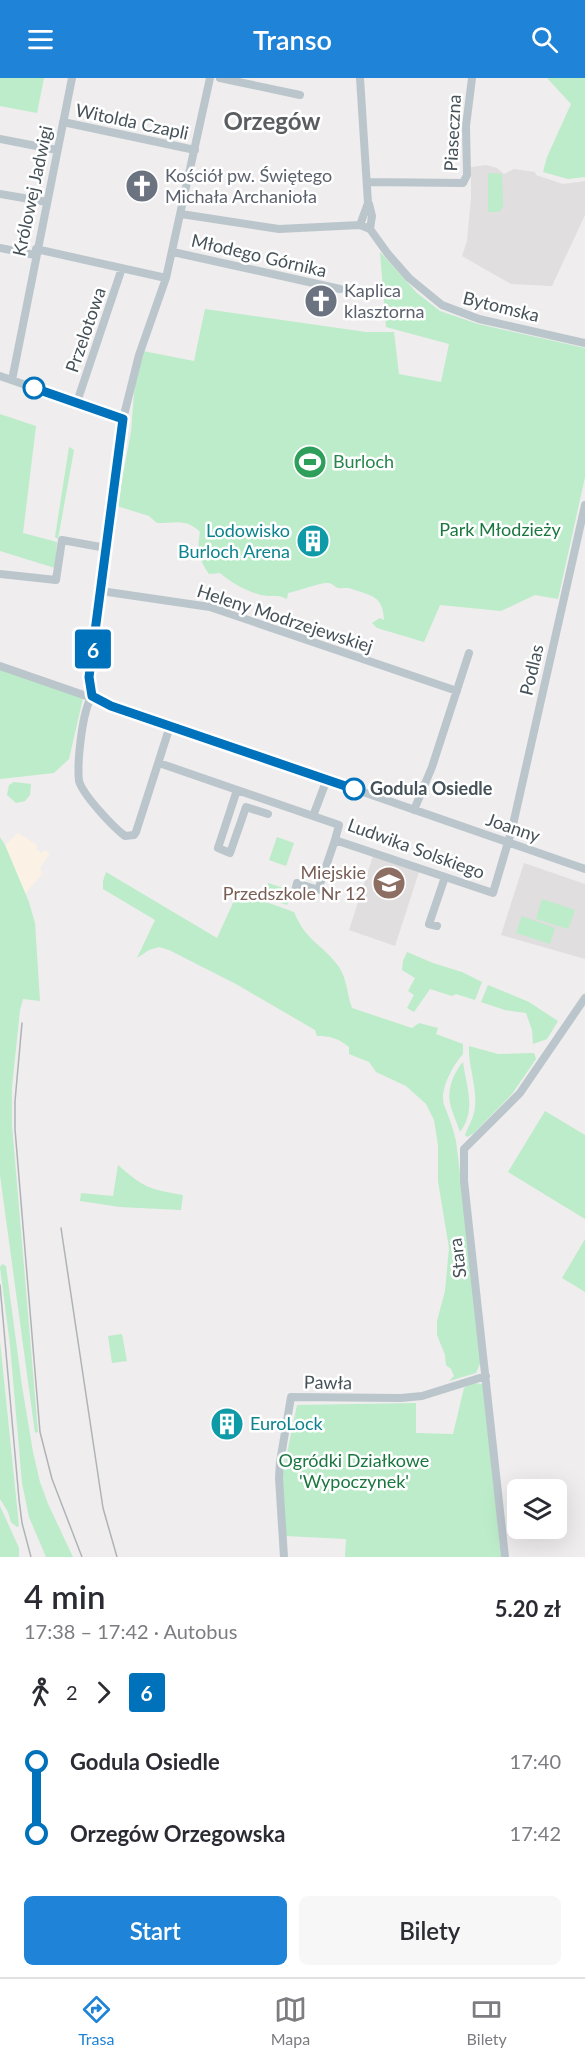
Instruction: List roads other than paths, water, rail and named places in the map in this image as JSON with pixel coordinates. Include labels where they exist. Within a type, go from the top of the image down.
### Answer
[{"type":"street","name":"Królowej Jadwigi","points":[[12,380],[72,78]]},
{"type":"street","points":[[170,726],[136,832],[128,836],[122,835],[81,788],[78,774],[84,716],[92,696],[89,677],[123,419],[139,355],[166,278],[210,78]]},
{"type":"street","points":[[220,78],[300,95]]},
{"type":"street","points":[[181,214],[279,229],[366,227],[368,203],[360,78]]},
{"type":"street","name":"Piaseczna","points":[[367,182],[464,183],[467,175],[466,126],[472,78]]},
{"type":"street","name":"Witolda Czapli","points":[[63,122],[195,150]]},
{"type":"street","points":[[0,139],[57,150]]},
{"type":"street","points":[[0,194],[47,202]]},
{"type":"street","name":"Bytomska","points":[[366,227],[409,278],[442,305],[479,319],[585,343]]},
{"type":"street","points":[[0,249],[36,252],[166,278]]},
{"type":"street","name":"Młodego Górnika","points":[[172,252],[340,289]]},
{"type":"street","name":"Przelotowa","points":[[77,402],[122,268]]},
{"type":"street","points":[[0,376],[123,419]]},
{"type":"street","name":"Podlas","points":[[508,842],[585,505]]},
{"type":"street","points":[[0,574],[56,580],[62,540],[106,548]]},
{"type":"street","name":"Heleny Modrzejewskiej","points":[[101,591],[210,607],[457,691]]},
{"type":"street","points":[[414,810],[432,767],[470,653]]},
{"type":"street","name":"Joanny","points":[[0,666],[92,696],[111,706],[585,869]]},
{"type":"street","name":"Ludwika Solskiego","points":[[159,763],[339,825],[335,840],[493,893],[508,842]]},
{"type":"street","points":[[314,816],[327,779]]},
{"type":"street","points":[[237,790],[218,848],[230,852],[246,807],[268,814]]},
{"type":"street","points":[[294,895],[297,883],[318,890],[335,840]]},
{"type":"street","points":[[437,926],[429,924],[445,877]]},
{"type":"street","name":"Stara","points":[[505,1557],[464,1181],[464,1149],[520,1093],[585,998]]},
{"type":"street","name":"Pawła","points":[[284,1557],[279,1478],[291,1397],[401,1398],[422,1395],[486,1376]]},
{"type":"railway","points":[[22,1023],[15,1101],[15,1129],[40,1432],[52,1479],[82,1557]]},
{"type":"railway","points":[[61,1228],[103,1508],[117,1557]]},
{"type":"railway","points":[[0,1285],[19,1499],[22,1523],[31,1557]]},
{"type":"place","name":"Kościół pw. Świętego Michała Archanioła","points":[[142,186]]},
{"type":"place","name":"Kaplica klasztorna","points":[[321,301]]},
{"type":"place","name":"Burloch","points":[[310,462]]},
{"type":"place","name":"Lodowisko Burloch Arena","points":[[313,541]]},
{"type":"place","name":"Godula Osiedle","points":[[354,789]]},
{"type":"place","name":"Miejskie Przedszkole Nr 12","points":[[389,883]]},
{"type":"place","name":"EuroLock","points":[[227,1424]]},
{"type":"district","name":"Orzegów","points":[[272,122]]},
{"type":"park label","name":"Park Młodzieży","points":[[500,530]]},
{"type":"park label","name":"Ogródki Działkowe 'Wypoczynek'","points":[[354,1471]]}]
